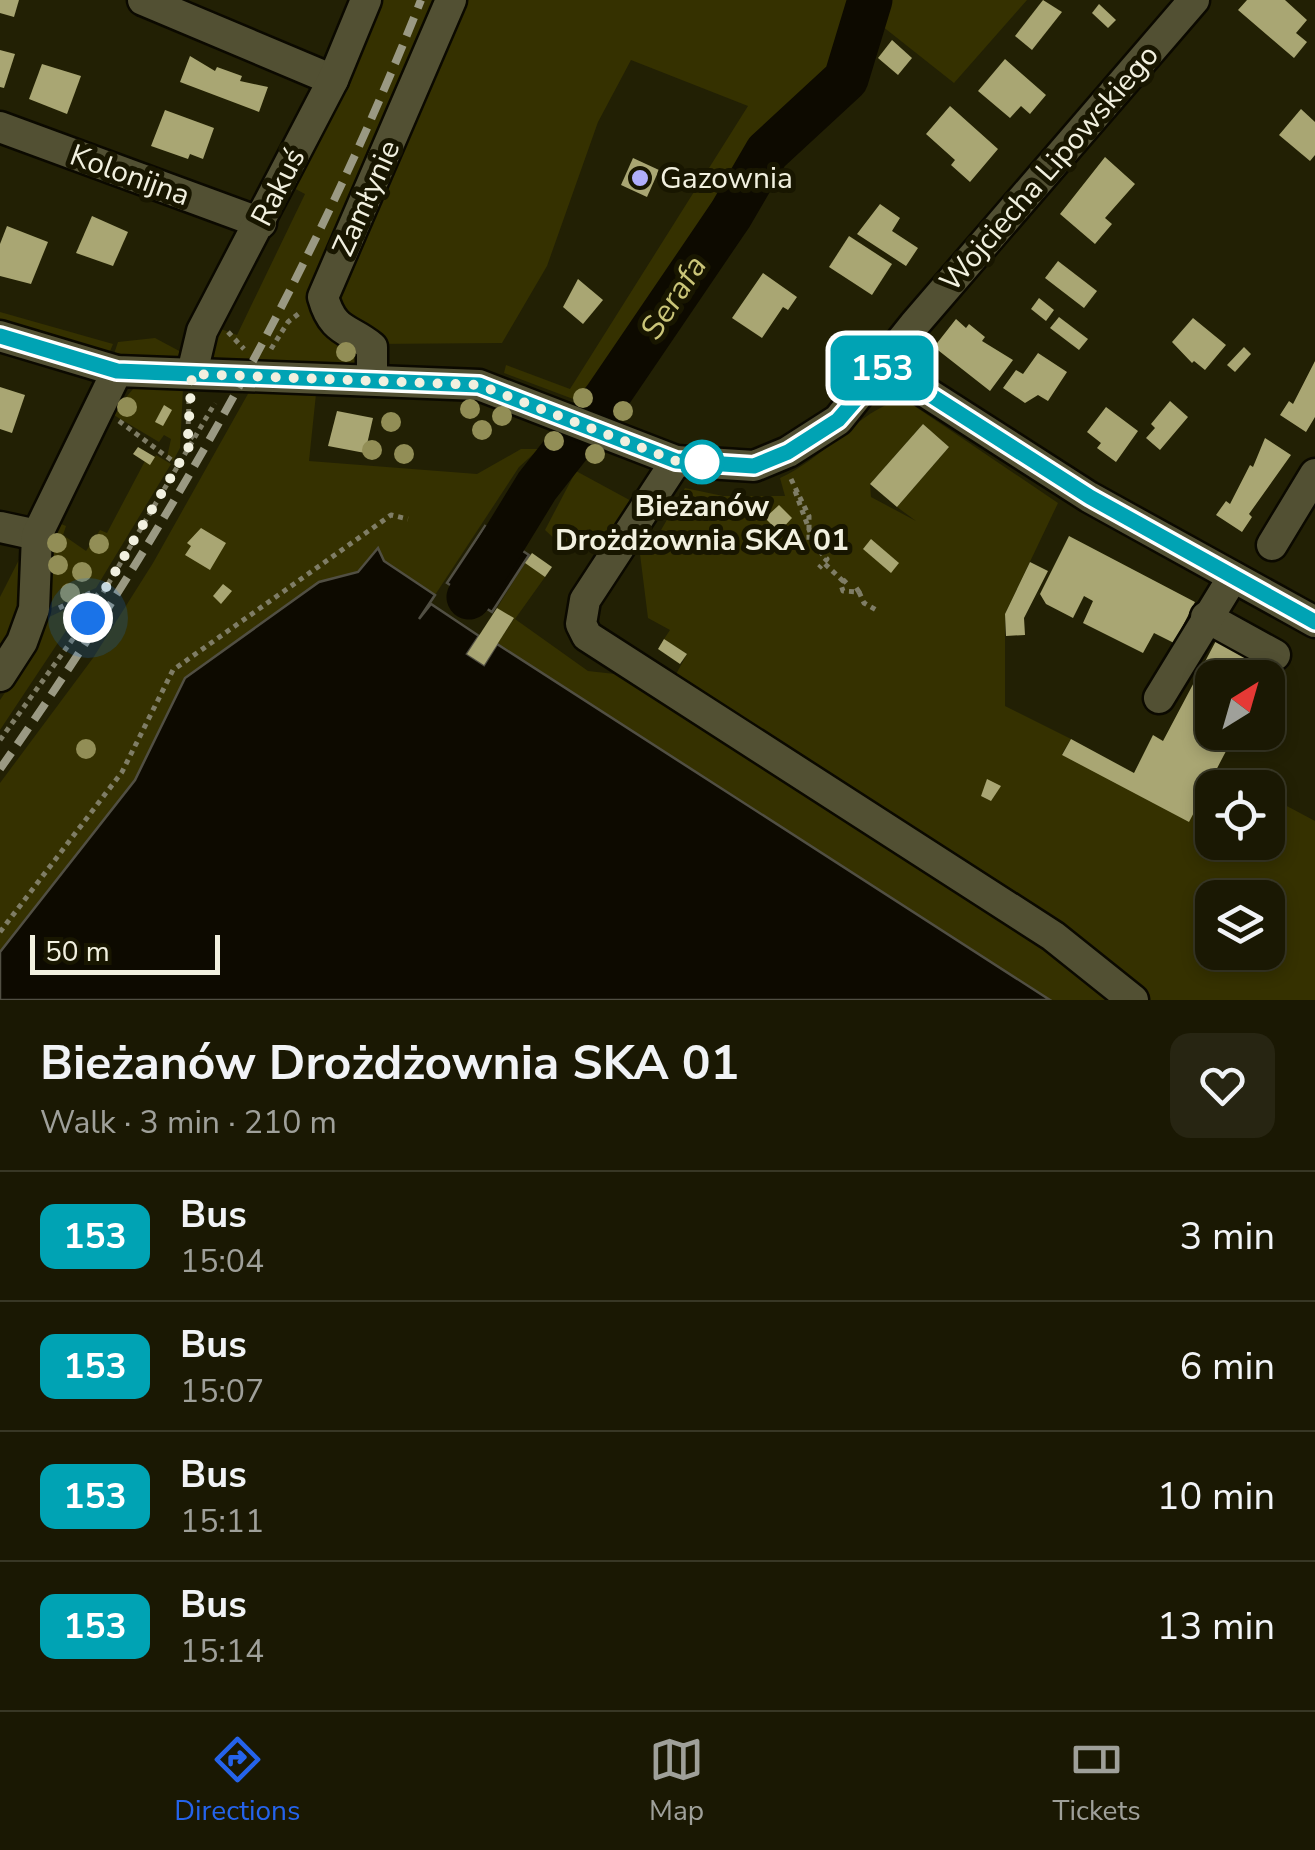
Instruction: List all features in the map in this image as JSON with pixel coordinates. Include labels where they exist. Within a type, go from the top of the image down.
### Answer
[{"type":"street","points":[[143,0],[333,80]]},
{"type":"street","name":"Rakuś","points":[[192,374],[206,324],[333,80],[366,0]]},
{"type":"street","name":"Zamłynie","points":[[324,298],[451,0]]},
{"type":"street","name":"Wojciecha Lipowskiego","points":[[0,336],[117,371],[479,385],[676,461],[754,466],[788,452],[838,420],[914,325],[1194,0]]},
{"type":"street","name":"Kolonijna","points":[[0,127],[261,222]]},
{"type":"street","points":[[324,298],[336,325],[352,339],[372,347],[372,379]]},
{"type":"street","points":[[885,366],[1090,497],[1315,622]]},
{"type":"street","points":[[0,676],[22,642],[34,609],[37,535],[117,371]]},
{"type":"street","points":[[676,461],[586,600],[581,612],[587,636],[1053,936],[1133,1000]]},
{"type":"street","points":[[1272,545],[1315,474]]},
{"type":"street","points":[[0,527],[37,535]]},
{"type":"street","points":[[1159,698],[1232,577]]},
{"type":"street","points":[[1206,617],[1275,656]]},
{"type":"path","points":[[264,360],[288,322],[324,298]]},
{"type":"path","points":[[206,324],[232,334],[256,356]]},
{"type":"path","points":[[192,374],[188,434],[194,438]]},
{"type":"path","points":[[0,740],[81,628],[95,595],[215,402]]},
{"type":"path","points":[[100,410],[138,432],[178,465]]},
{"type":"path","points":[[788,473],[816,546],[828,558],[822,566],[844,581],[847,579],[841,584],[844,591],[857,589],[864,603],[878,611]]},
{"type":"path","points":[[0,932],[122,772],[173,670],[390,516],[408,519]]},
{"type":"shaded area","points":[[376,0],[1027,0],[954,83],[882,26],[862,81],[841,110],[804,133],[779,161],[738,232],[627,397],[621,417],[504,373],[506,365],[570,389],[748,106],[631,60],[598,122],[547,266],[502,343],[371,344],[357,368],[218,362],[211,357],[213,326],[237,335],[305,194],[288,185]]},
{"type":"shaded area","points":[[0,312],[113,344],[108,356],[0,327]]},
{"type":"shaded area","points":[[155,338],[183,353],[180,357],[113,357],[118,342]]},
{"type":"shaded area","points":[[133,389],[183,389],[180,448],[173,461],[167,457],[171,439],[164,435],[159,442],[112,414]]},
{"type":"shaded area","points":[[249,392],[316,394],[309,461],[477,474],[521,449],[539,449],[519,467],[435,595],[384,561],[379,549],[358,572],[319,582],[185,678],[135,780],[0,952],[0,783],[93,658],[153,563]]},
{"type":"shaded area","points":[[891,403],[910,403],[1058,503],[1005,614],[1005,706],[1071,739],[1062,754],[1188,821],[1195,808],[1195,860],[1285,860],[1285,805],[1315,821],[1315,1000],[1148,1000],[675,676],[687,654],[664,639],[670,630],[648,618],[638,538],[644,530],[648,553],[685,488],[723,496],[785,496],[780,478]],"holes":[[[923,424],[949,447],[897,507],[916,521],[871,497],[870,484]]]},
{"type":"shaded area","points":[[156,455],[171,464],[96,588],[49,609],[49,541],[54,521],[66,526],[63,535],[86,551],[100,530],[107,533],[145,461],[150,464]]},
{"type":"shaded area","points":[[576,471],[635,503],[628,518],[571,554],[545,530]]},
{"type":"shaded area","points":[[485,526],[529,555],[492,612],[447,583]]},
{"type":"shaded area","points":[[25,548],[29,608],[0,655],[0,597]]},
{"type":"shaded area","points":[[378,548],[384,561],[435,595],[419,619],[431,604],[479,636],[467,654],[484,665],[497,644],[1050,1000],[0,1000],[0,952],[135,780],[185,678],[319,582],[358,572]]},
{"type":"shaded area","points":[[525,563],[545,577],[515,619],[588,671],[624,675],[1124,1000],[1050,1000],[497,644],[514,619],[497,608]]},
{"type":"shaded area","points":[[87,599],[0,730],[0,700],[25,663],[47,618]]},
{"type":"building","points":[[0,0],[19,0],[14,17],[0,13]]},
{"type":"building","points":[[1043,0],[1062,12],[1032,50],[1015,36]]},
{"type":"building","points":[[1247,0],[1285,0],[1307,20],[1296,33],[1307,42],[1294,58],[1238,10]]},
{"type":"building","points":[[1099,4],[1116,20],[1108,28],[1092,13]]},
{"type":"building","points":[[892,40],[912,58],[898,75],[878,58]]},
{"type":"building","points":[[0,50],[15,54],[4,88],[0,87]]},
{"type":"building","points":[[190,56],[215,71],[217,67],[242,76],[240,81],[268,87],[259,112],[180,82]]},
{"type":"building","points":[[1005,59],[1046,95],[1030,114],[1021,106],[1010,118],[978,91]]},
{"type":"building","points":[[42,64],[81,76],[67,114],[29,99]]},
{"type":"building","points":[[950,106],[998,149],[970,182],[951,165],[955,160],[926,134]]},
{"type":"building","points":[[1301,109],[1315,122],[1315,155],[1310,161],[1279,135]]},
{"type":"building","points":[[165,110],[214,128],[203,159],[190,154],[188,159],[151,146]]},
{"type":"building","points":[[1105,157],[1135,184],[1105,218],[1112,224],[1095,244],[1060,214]]},
{"type":"building","name":"Gazownia","points":[[633,158],[659,170],[647,197],[621,185]]},
{"type":"building","points":[[880,204],[900,218],[892,231],[918,248],[906,266],[857,234]]},
{"type":"building","points":[[92,216],[128,232],[113,266],[76,253]]},
{"type":"building","points":[[7,226],[48,242],[31,284],[0,276],[0,244]]},
{"type":"building","points":[[849,236],[892,264],[872,295],[829,267]]},
{"type":"building","points":[[1058,261],[1097,291],[1084,308],[1045,278]]},
{"type":"building","points":[[763,273],[797,297],[788,310],[783,307],[762,338],[732,318]]},
{"type":"building","points":[[578,279],[603,300],[583,324],[563,307]]},
{"type":"building","points":[[1039,298],[1054,310],[1046,321],[1031,309]]},
{"type":"building","points":[[1059,317],[1088,339],[1079,350],[1050,328]]},
{"type":"building","points":[[1193,318],[1226,345],[1205,370],[1192,363],[1172,342]]},
{"type":"building","points":[[956,319],[966,328],[969,324],[985,337],[982,341],[1013,360],[990,391],[934,347]]},
{"type":"building","points":[[1244,347],[1251,354],[1235,372],[1227,365]]},
{"type":"building","points":[[1038,353],[1067,372],[1048,401],[1038,395],[1025,403],[1003,388],[1016,370],[1023,374]]},
{"type":"building","points":[[1315,361],[1315,417],[1306,432],[1280,415],[1289,401],[1293,404]]},
{"type":"building","points":[[0,387],[25,395],[12,433],[0,429]]},
{"type":"building","points":[[1170,401],[1188,417],[1160,450],[1146,438],[1155,428],[1151,424]]},
{"type":"building","points":[[164,405],[172,410],[163,426],[155,422]]},
{"type":"building","points":[[1106,407],[1138,431],[1116,462],[1097,448],[1101,443],[1087,432]]},
{"type":"building","points":[[337,411],[373,418],[365,453],[328,446]]},
{"type":"building","points":[[923,424],[949,447],[897,507],[870,484]]},
{"type":"building","points":[[1265,438],[1291,455],[1249,514],[1252,517],[1242,532],[1216,515],[1226,501],[1230,504]]},
{"type":"building","points":[[138,447],[155,457],[150,465],[133,454]]},
{"type":"building","points":[[779,505],[792,518],[779,532],[765,518]]},
{"type":"building","points":[[201,528],[226,543],[210,570],[185,555],[191,546],[187,543]]},
{"type":"building","points":[[1069,536],[1195,602],[1174,643],[1154,633],[1143,653],[1083,623],[1093,601],[1084,596],[1073,618],[1046,604],[1040,594]]},
{"type":"building","points":[[871,539],[899,563],[891,573],[863,549]]},
{"type":"building","points":[[532,553],[552,567],[545,577],[525,563]]},
{"type":"building","points":[[1030,562],[1048,571],[1024,618],[1025,635],[1006,636],[1005,614]]},
{"type":"building","points":[[223,584],[232,591],[221,604],[213,596]]},
{"type":"building","points":[[497,608],[514,618],[484,665],[467,654]]},
{"type":"building","points":[[1218,637],[1262,660],[1206,660]]},
{"type":"building","points":[[664,639],[687,654],[680,664],[658,649]]},
{"type":"building","points":[[1195,680],[1195,750],[1227,750],[1216,770],[1195,770],[1195,811],[1189,822],[1062,755],[1071,739],[1134,773],[1153,735],[1163,741]]},
{"type":"building","points":[[987,779],[1001,786],[991,801],[981,796]]},
{"type":"waterway","name":"Serafa","points":[[469,597],[537,486],[606,398],[731,214],[767,152],[846,79],[870,0]]},
{"type":"railway","points":[[0,769],[122,586],[233,397],[333,202],[421,0]]},
{"type":"bus line","name":"153","points":[[0,336],[117,371],[479,385],[676,461],[754,466],[788,452],[838,420],[885,366],[1090,497],[1315,622]]},
{"type":"place","name":"Gazownia","points":[[640,178]]},
{"type":"place","name":"Bieżanów Drożdżownia SKA 01","points":[[702,462]]},
{"type":"route","points":[[88,618],[194,438],[188,434],[192,374],[479,385],[676,461],[702,462]]}]
